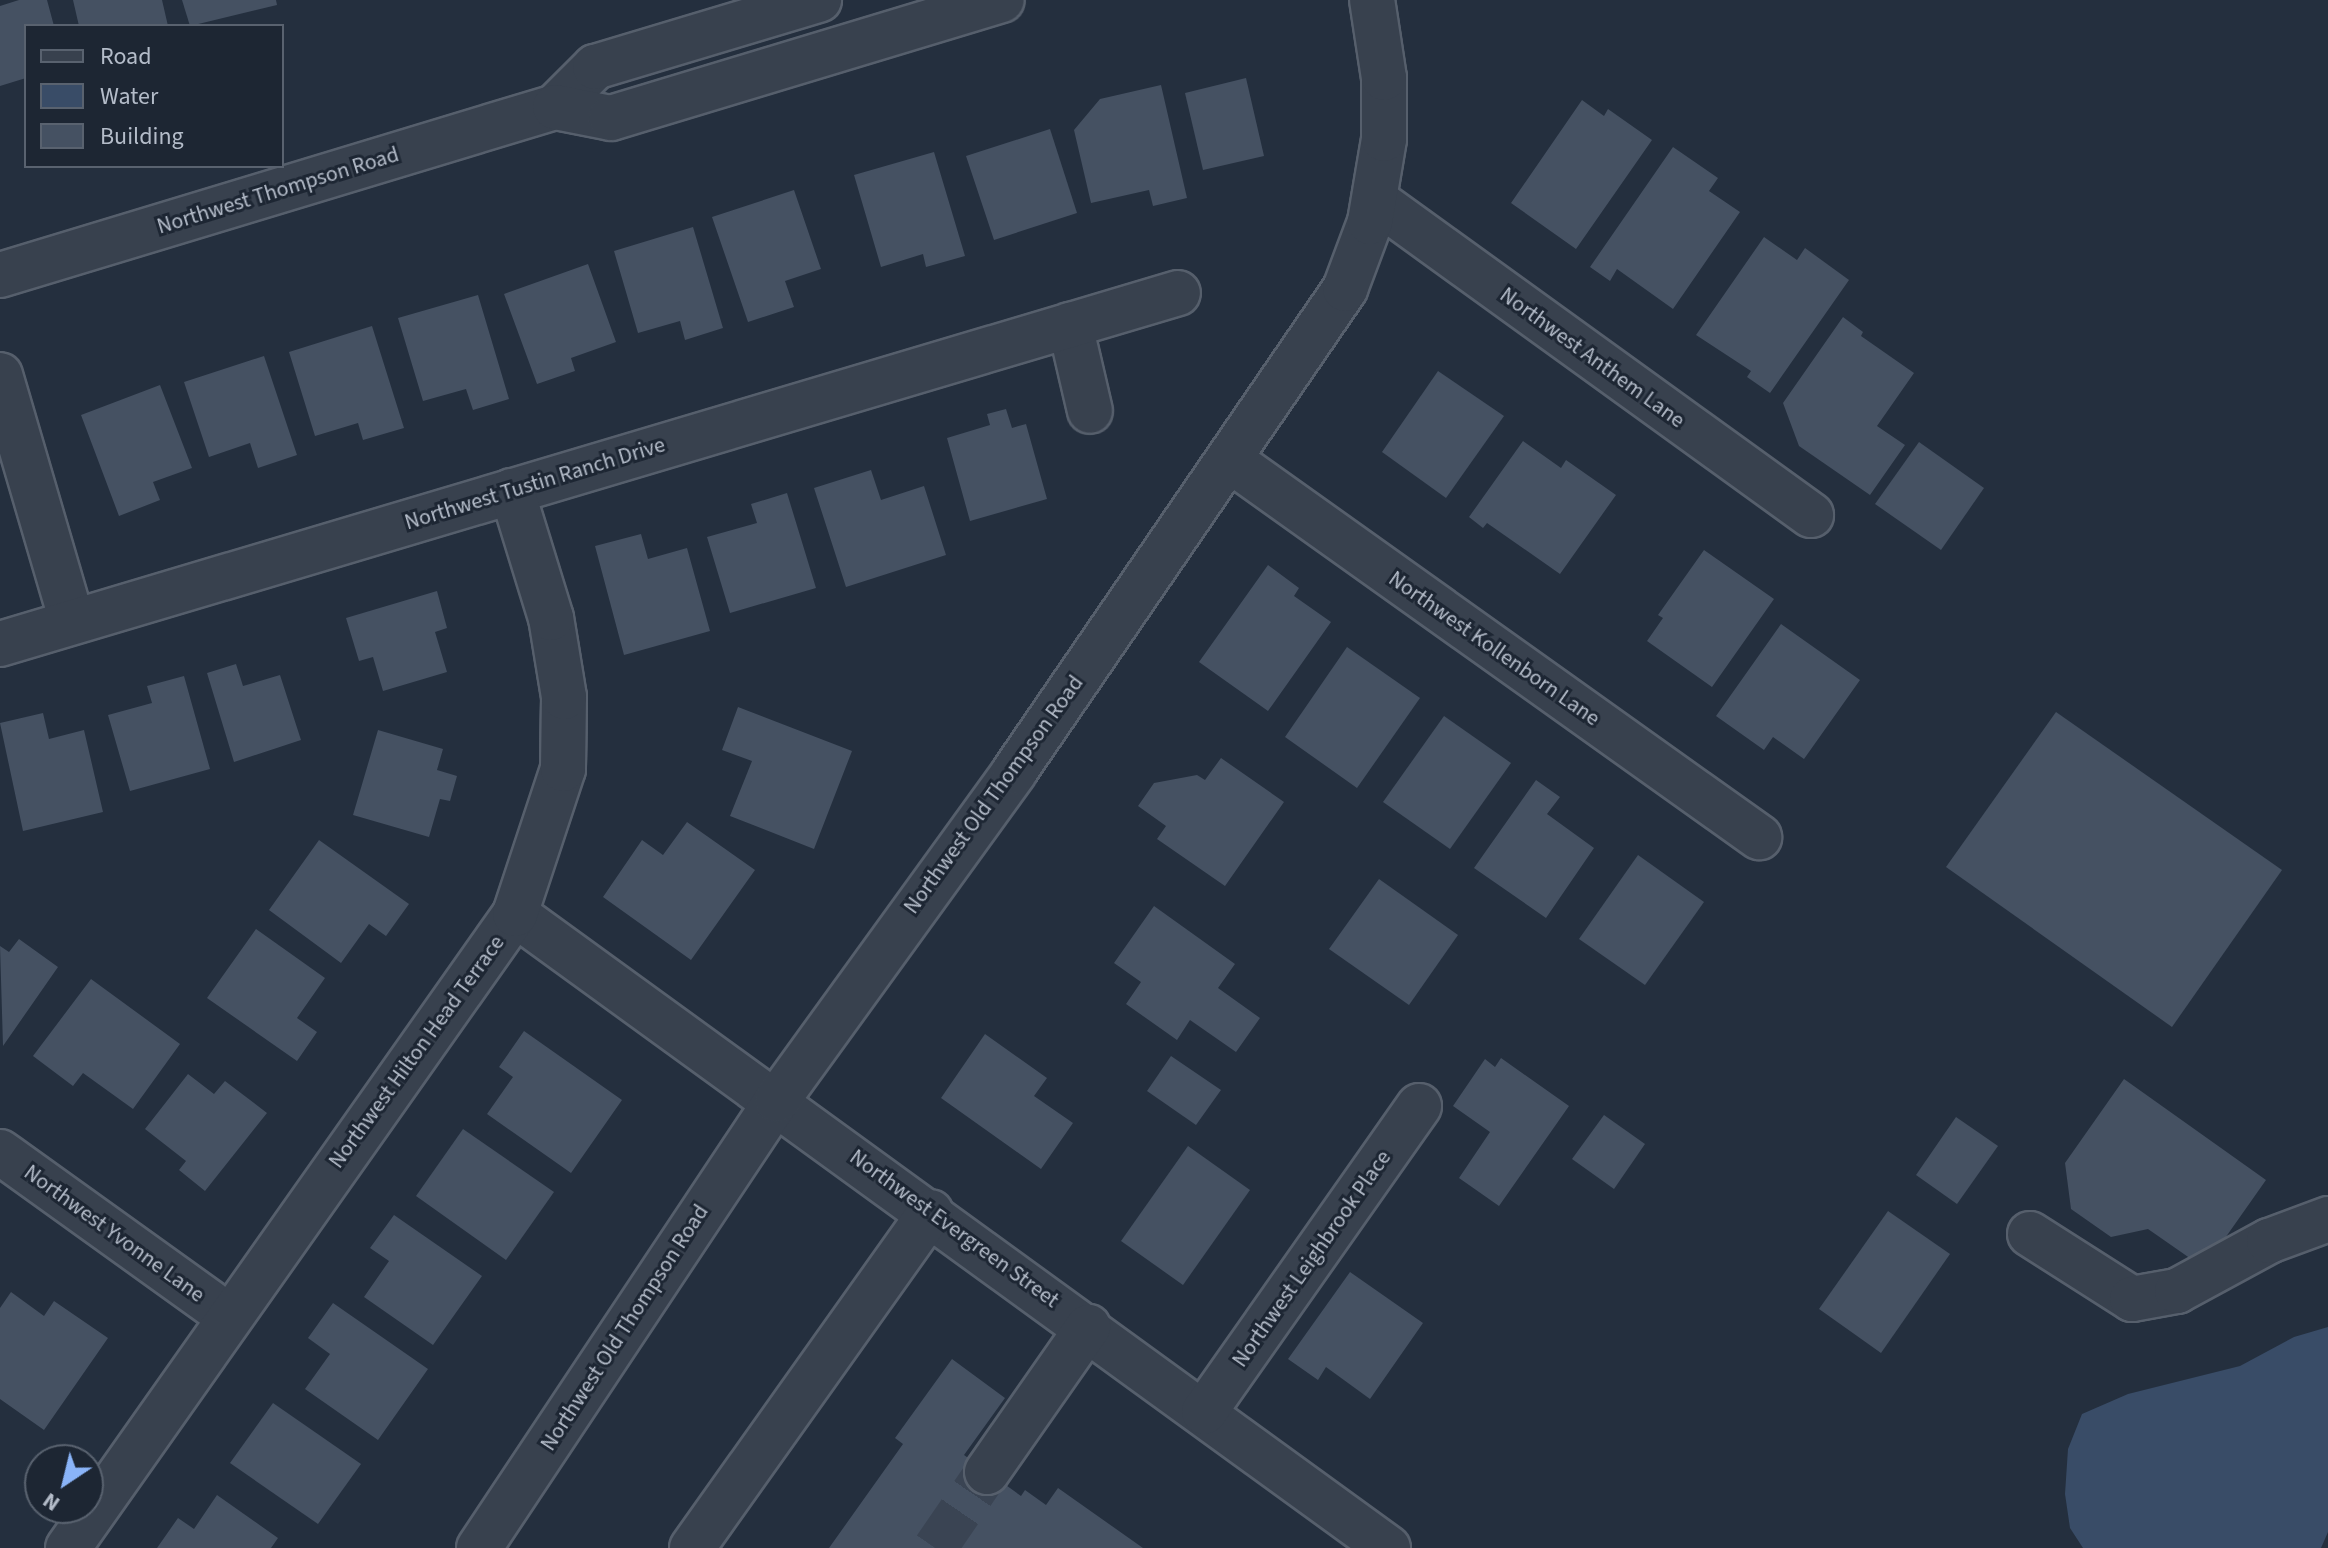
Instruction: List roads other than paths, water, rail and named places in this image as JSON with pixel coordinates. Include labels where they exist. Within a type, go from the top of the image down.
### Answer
[{"type":"street","name":"Northwest Thompson Road","points":[[555,107],[595,67],[819,0]]},
{"type":"street","name":"Northwest Thompson Road","points":[[0,275],[555,107],[611,118],[1002,0]]},
{"type":"street","name":"Northwest Old Thompson Road","points":[[484,1546],[777,1100],[1230,460],[1345,289],[1375,200],[1384,139],[1384,78],[1372,0]]},
{"type":"street","name":"Northwest Anthem Lane","points":[[1375,200],[1811,515]]},
{"type":"street","name":"Northwest Tustin Ranch Drive","points":[[0,644],[1178,293]]},
{"type":"street","points":[[1070,325],[1090,411]]},
{"type":"street","points":[[0,375],[72,622]]},
{"type":"street","name":"Northwest Kollenborn Lane","points":[[1230,460],[1759,837]]},
{"type":"street","name":"Northwest Hilton Head Terrace","points":[[68,1548],[228,1316],[515,914],[563,769],[564,697],[551,618],[512,491]]},
{"type":"street","name":"Northwest Evergreen Street","points":[[515,914],[777,1100],[1388,1548]]},
{"type":"street","name":"Northwest Leighbrook Place","points":[[1204,1412],[1419,1106]]},
{"type":"street","name":"Northwest Yvonne Lane","points":[[0,1152],[228,1316]]},
{"type":"street","points":[[692,1548],[931,1212]]},
{"type":"street","points":[[2030,1234],[2132,1299],[2177,1291],[2269,1241],[2328,1219]]},
{"type":"street","points":[[987,1472],[1088,1327]]},
{"type":"water","points":[[2328,1327],[2328,1532],[2321,1548],[2083,1548],[2070,1528],[2065,1494],[2068,1449],[2082,1414],[2128,1394],[2240,1366],[2294,1337]]},
{"type":"tunnel","points":[[935,1548],[987,1472]]}]
